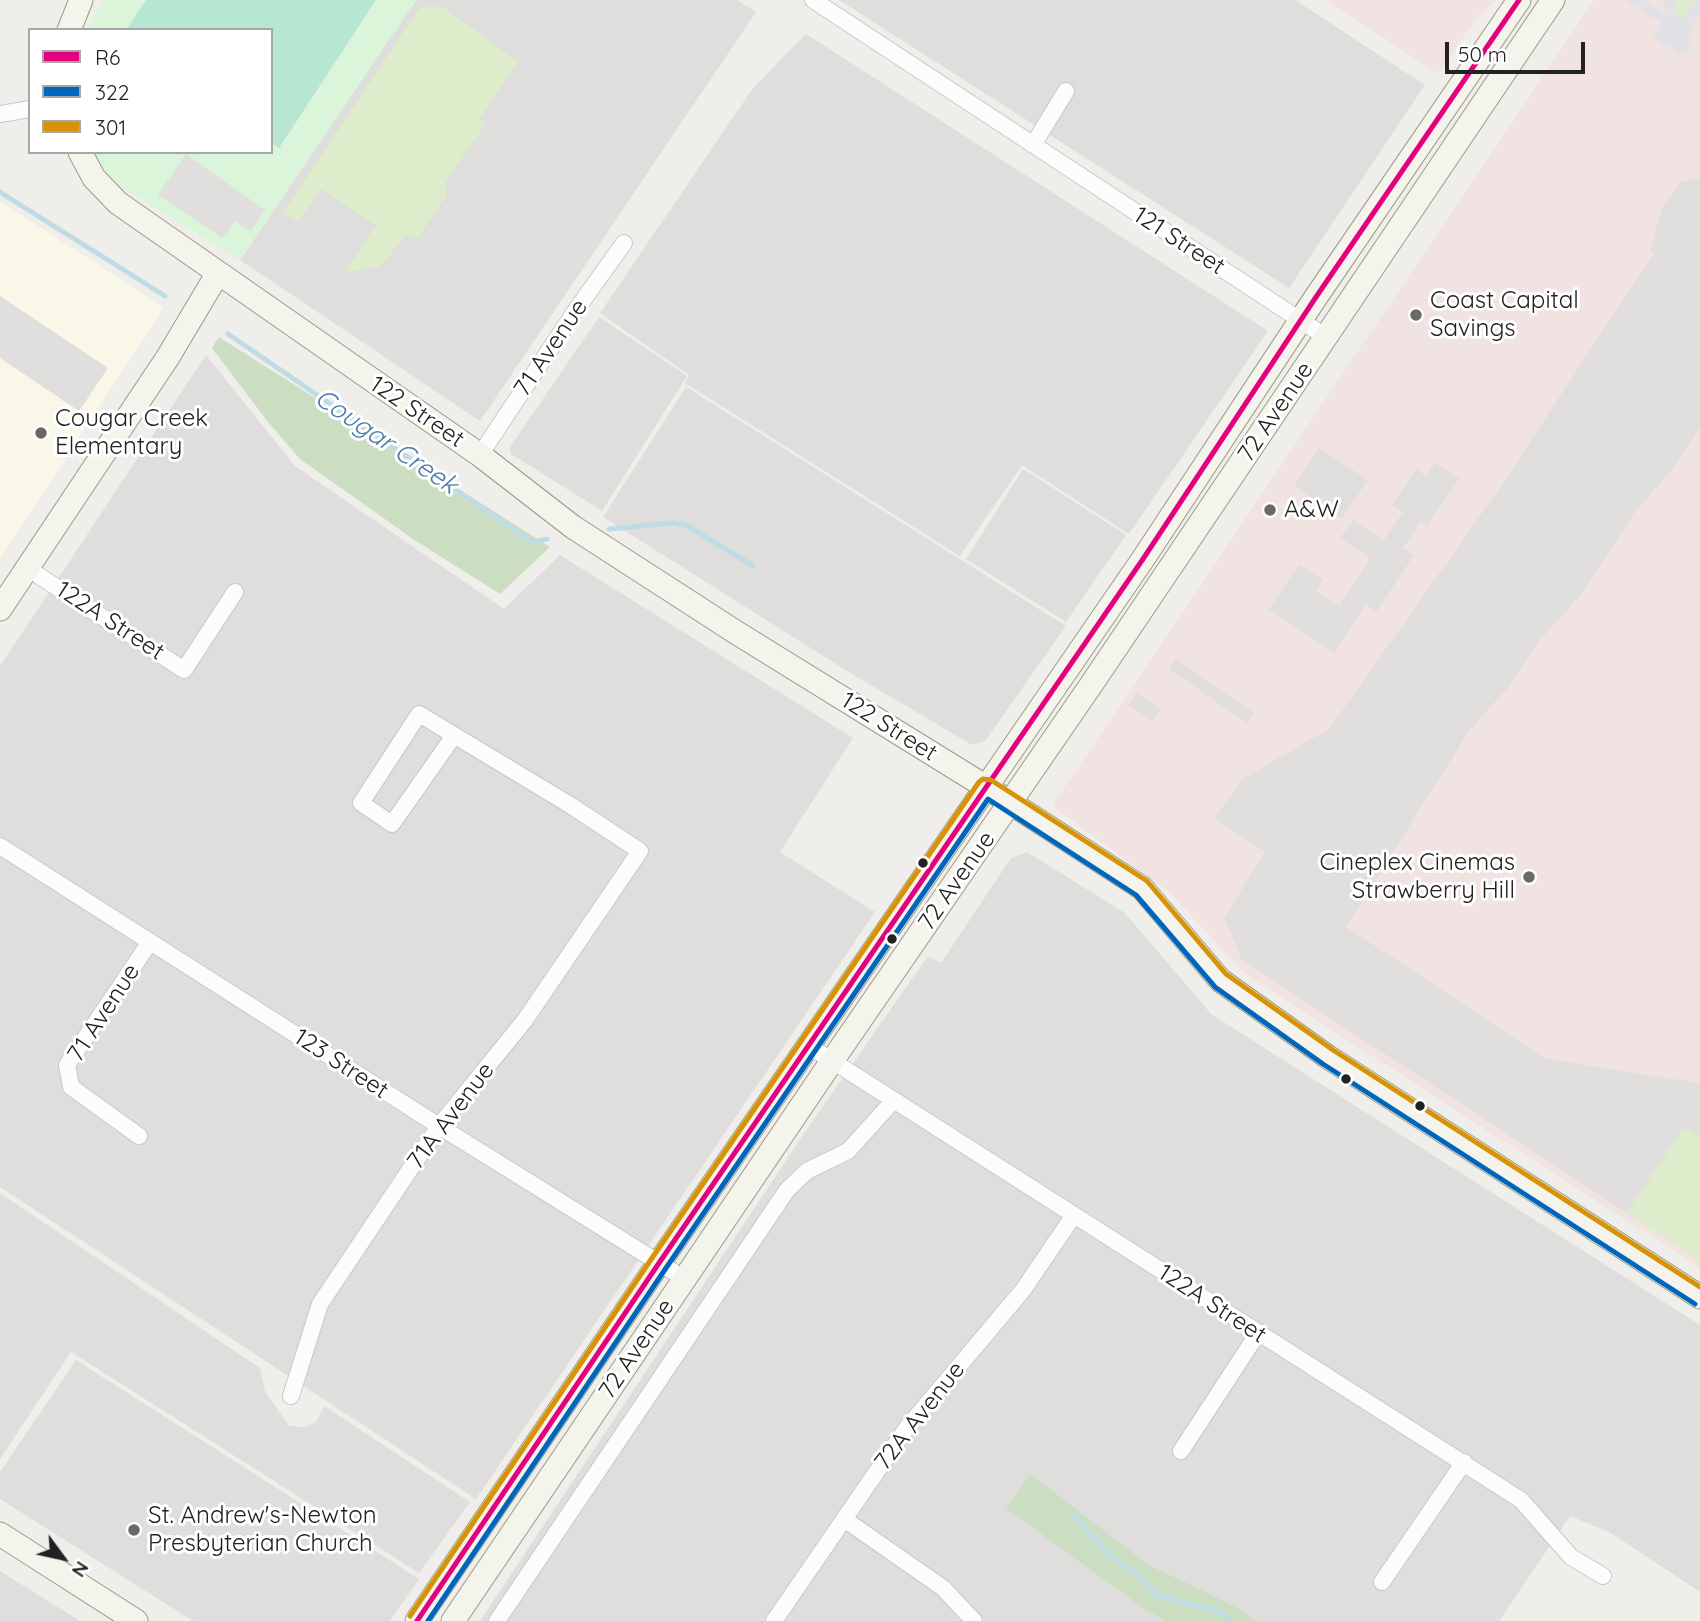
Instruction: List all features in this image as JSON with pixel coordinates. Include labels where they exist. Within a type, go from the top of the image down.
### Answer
[{"type":"main road","points":[[70,28],[81,0]]},
{"type":"main road","name":"72 Avenue","points":[[417,1621],[659,1263],[1143,559],[1519,0]]},
{"type":"main road","name":"72 Avenue","points":[[453,1621],[832,1061],[1011,803],[1553,0]]},
{"type":"main road","name":"122 Street","points":[[81,154],[94,178],[118,203],[480,455],[597,543],[1142,888],[1220,981],[1339,1064],[1700,1297]]},
{"type":"main road","points":[[0,609],[168,357],[218,273]]},
{"type":"main road","points":[[3,1544],[136,1621]]},
{"type":"street","name":"121 Street","points":[[813,0],[1326,337]]},
{"type":"street","points":[[1033,145],[1066,91]]},
{"type":"street","points":[[0,114],[28,109]]},
{"type":"street","name":"71 Avenue","points":[[480,455],[624,243]]},
{"type":"street","name":"122A Street","points":[[27,568],[184,670],[235,592]]},
{"type":"street","points":[[419,714],[453,737],[393,824],[360,803],[419,714]]},
{"type":"street","name":"71A Avenue","points":[[291,1396],[320,1304],[439,1126],[525,1020],[640,851],[570,805],[453,737]]},
{"type":"street","name":"123 Street","points":[[0,846],[439,1126],[685,1279]]},
{"type":"street","name":"71 Avenue","points":[[139,1136],[71,1087],[68,1065],[150,942]]},
{"type":"street","name":"122A Street","points":[[809,1046],[1464,1462],[1521,1500],[1571,1557],[1604,1576]]},
{"type":"street","name":"72 Avenue","points":[[497,1621],[787,1190],[807,1171],[848,1152],[894,1100]]},
{"type":"street","name":"72A Avenue","points":[[774,1621],[906,1429],[1023,1290],[1073,1215]]},
{"type":"street","points":[[1181,1451],[1258,1333]]},
{"type":"street","points":[[1382,1582],[1464,1462]]},
{"type":"street","points":[[844,1519],[943,1588],[974,1621]]},
{"type":"shaded area","points":[[416,0],[737,0],[756,12],[480,421],[240,260]]},
{"type":"shaded area","points":[[442,0],[720,0],[723,12],[742,25],[555,304],[539,293],[529,309],[477,271],[485,259],[450,236],[444,243],[456,253],[438,282],[422,273],[412,291],[381,271],[402,240],[416,245],[453,193],[449,184],[478,139],[490,138],[497,126],[486,118],[532,50],[543,58],[547,53],[525,38],[517,50]]},
{"type":"shaded area","points":[[839,0],[1295,0],[1425,85],[1289,288]]},
{"type":"shaded area","points":[[1324,0],[1497,0],[1476,18],[1439,74]]},
{"type":"shaded area","points":[[1594,0],[1700,0],[1700,1268],[1245,974],[1168,891],[1052,806]]},
{"type":"shaded area","points":[[1626,0],[1644,0],[1666,14],[1663,0],[1674,0],[1679,18],[1683,17],[1695,0],[1700,0],[1700,13],[1692,26],[1691,49],[1679,54],[1652,36],[1661,23]]},
{"type":"shaded area","points":[[806,34],[1268,331],[1129,534],[1022,465],[960,556],[685,383],[689,375],[600,313],[753,88]]},
{"type":"shaded area","points":[[186,154],[265,210],[251,232],[235,221],[222,238],[158,195]]},
{"type":"shaded area","points":[[1700,177],[1700,427],[1672,470],[1636,510],[1582,593],[1539,641],[1510,685],[1469,731],[1346,927],[1547,1059],[1700,1083],[1700,1137],[1684,1127],[1627,1213],[1242,960],[1224,918],[1265,852],[1214,819],[1241,780],[1330,728],[1501,486],[1654,253],[1650,250],[1663,206],[1681,182]]},
{"type":"shaded area","name":"Cougar Creek Elementary","points":[[0,201],[164,308],[0,558]]},
{"type":"shaded area","points":[[275,217],[295,231],[288,242],[353,286],[359,298],[368,304],[362,315],[352,308],[340,319],[249,256]]},
{"type":"shaded area","points":[[0,296],[108,368],[79,411],[0,358]]},
{"type":"shaded area","points":[[599,317],[687,376],[602,511],[511,454],[510,447]]},
{"type":"shaded area","points":[[206,355],[295,466],[504,609],[560,555],[853,738],[780,852],[875,912],[476,1499],[0,1187],[0,666]]},
{"type":"shaded area","points":[[686,387],[1066,626],[985,741],[972,745],[847,671],[603,517]]},
{"type":"shaded area","points":[[1319,448],[1368,480],[1342,518],[1294,486]]},
{"type":"shaded area","points":[[1435,463],[1459,479],[1427,526],[1420,522],[1403,548],[1414,555],[1376,612],[1365,605],[1334,653],[1269,609],[1299,564],[1323,579],[1316,591],[1339,606],[1370,558],[1340,538],[1353,520],[1384,540],[1403,512],[1392,505],[1416,469],[1426,476]]},
{"type":"shaded area","points":[[1023,469],[1126,535],[1066,622],[966,559]]},
{"type":"shaded area","points":[[1176,659],[1254,712],[1247,723],[1169,669]]},
{"type":"shaded area","points":[[1137,692],[1161,709],[1153,721],[1128,705]]},
{"type":"shaded area","points":[[1027,852],[1125,913],[1211,1014],[1700,1325],[1700,1592],[1609,1532],[1570,1516],[1499,1621],[480,1621],[805,1132],[928,956],[941,963],[1011,858]]},
{"type":"shaded area","points":[[0,1193],[260,1368],[265,1391],[289,1426],[305,1427],[316,1422],[324,1406],[470,1502],[419,1573],[71,1352],[0,1459]]},
{"type":"shaded area","points":[[76,1360],[419,1579],[390,1621],[193,1621],[0,1499],[0,1472]]},
{"type":"shaded area","points":[[0,1571],[80,1621],[0,1621]]},
{"type":"green space","points":[[104,0],[416,0],[240,260],[120,186],[93,154],[273,154],[273,28],[89,28]]},
{"type":"green space","points":[[146,0],[376,0],[279,148],[273,144],[273,28],[127,28]]},
{"type":"green space","points":[[1674,0],[1695,0],[1683,17],[1679,18]]},
{"type":"green space","points":[[420,7],[443,7],[518,62],[479,119],[486,124],[445,183],[447,195],[417,239],[406,235],[380,267],[345,272],[376,225],[321,189],[298,222],[283,213]]},
{"type":"green space","points":[[219,337],[550,547],[500,594],[413,539],[300,459],[212,348]]},
{"type":"green space","points":[[1684,1127],[1700,1137],[1700,1261],[1627,1213]]},
{"type":"green space","points":[[1030,1474],[1149,1565],[1240,1609],[1256,1621],[1166,1621],[1143,1608],[1006,1508]]},
{"type":"waterway","name":"Cougar Creek","points":[[0,192],[165,296]]},
{"type":"waterway","name":"Cougar Creek","points":[[228,334],[532,542],[547,539]]},
{"type":"waterway","name":"Cougar Creek","points":[[609,529],[672,523],[686,525],[753,566]]},
{"type":"waterway","points":[[1073,1515],[1108,1554],[1138,1575],[1156,1595],[1221,1612],[1230,1621]]},
{"type":"transit line","name":"R6","points":[[417,1621],[659,1263],[1143,559],[1316,297],[1519,0]]},
{"type":"transit line","name":"301","points":[[410,1616],[652,1258],[983,779],[991,780],[1147,881],[1226,974],[1333,1050],[1700,1287]]},
{"type":"transit line","name":"322","points":[[428,1621],[988,799],[1136,895],[1215,987],[1323,1064],[1695,1304]]},
{"type":"place","name":"Coast Capital Savings","points":[[1416,315]]},
{"type":"place","name":"Cougar Creek Elementary","points":[[41,433]]},
{"type":"place","name":"A&W","points":[[1270,510]]},
{"type":"place","name":"Cineplex Cinemas Strawberry Hill","points":[[1529,877]]},
{"type":"place","name":"St. Andrew's-Newton Presbyterian Church","points":[[134,1530]]}]
